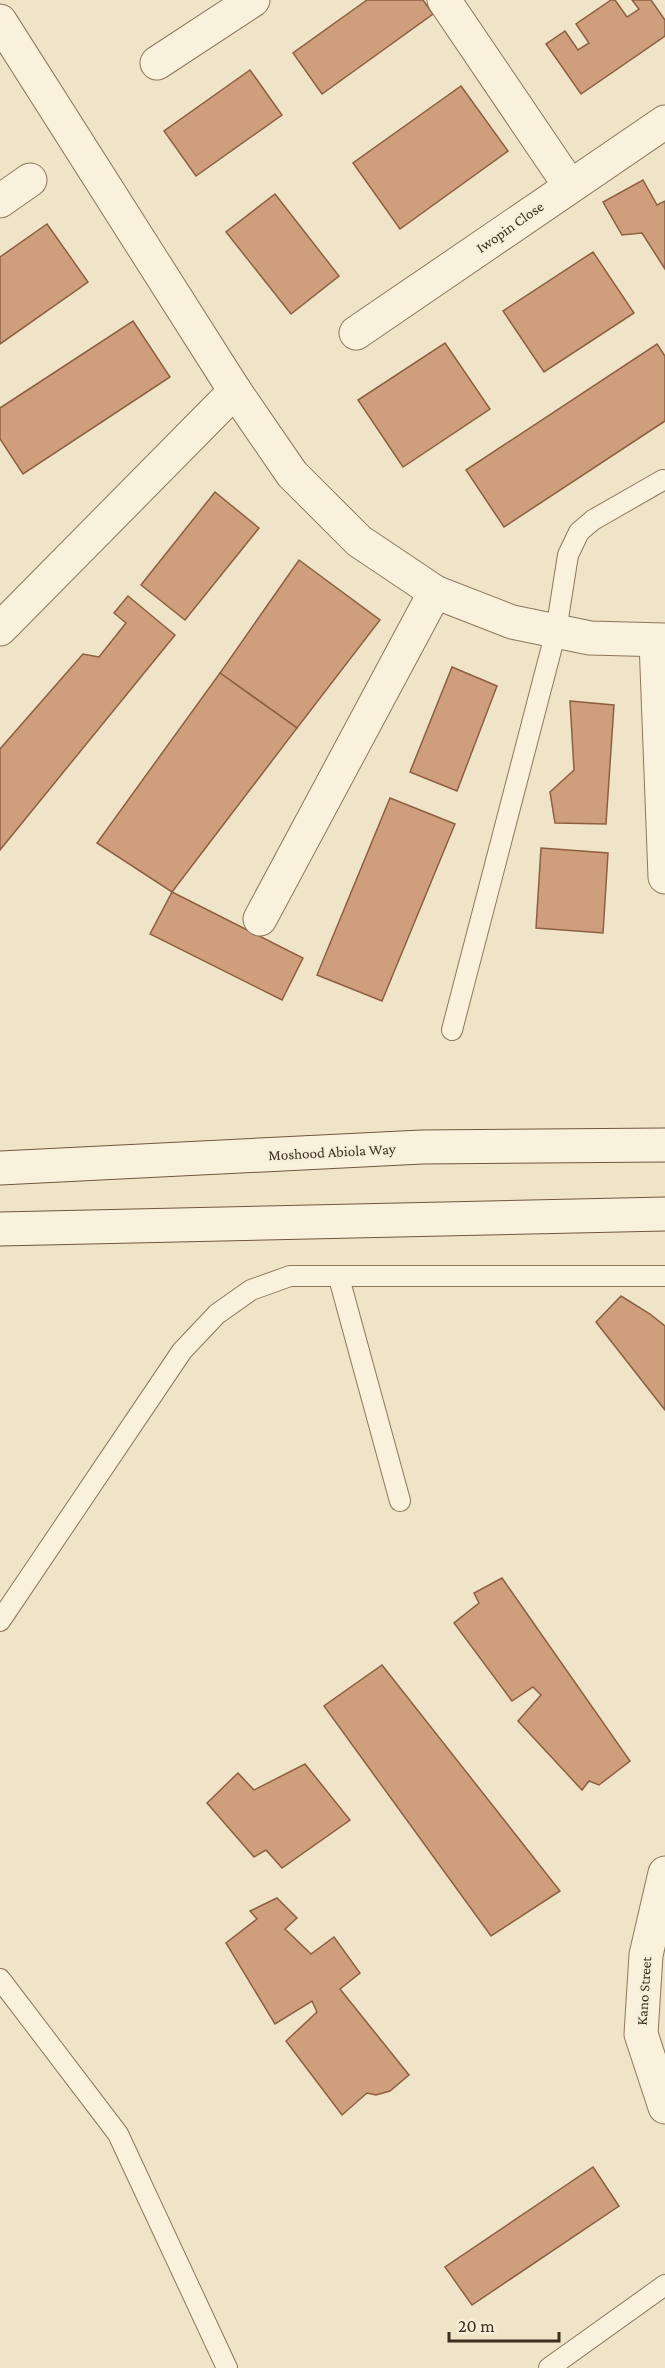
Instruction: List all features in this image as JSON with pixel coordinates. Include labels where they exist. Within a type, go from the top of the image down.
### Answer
[{"type":"street","points":[[157,63],[253,0]]},
{"type":"street","points":[[444,0],[570,186]]},
{"type":"street","points":[[0,21],[235,391],[292,474],[359,541],[435,592],[512,622],[590,638],[661,641],[665,877]]},
{"type":"street","name":"Iwopin Close","points":[[356,333],[665,122]]},
{"type":"street","points":[[0,201],[30,180]]},
{"type":"street","points":[[0,628],[235,391]]},
{"type":"street","points":[[260,919],[435,592]]},
{"type":"street","name":"Moshood Abiola Way","points":[[0,1168],[422,1147],[665,1145]]},
{"type":"street","points":[[0,1229],[665,1214]]},
{"type":"street","name":"Kano Street","points":[[665,1873],[646,1955],[641,2034],[665,2107]]},
{"type":"lane","points":[[452,1030],[556,631],[568,555],[579,532],[593,520],[663,480]]},
{"type":"lane","points":[[0,1621],[182,1351],[217,1314],[252,1290],[290,1276],[339,1278],[665,1276]]},
{"type":"lane","points":[[339,1278],[400,1501]]},
{"type":"lane","points":[[0,1979],[118,2134],[182,2268],[226,2368]]},
{"type":"lane","points":[[549,2368],[665,2285]]},
{"type":"building","points":[[367,0],[423,0],[433,14],[322,94],[293,53]]},
{"type":"building","points":[[611,0],[615,0],[627,17],[639,9],[632,0],[651,0],[665,20],[665,36],[581,94],[546,44],[565,31],[578,50],[589,43],[576,24]]},
{"type":"building","points":[[250,70],[282,115],[196,176],[164,131]]},
{"type":"building","points":[[461,86],[508,151],[400,229],[353,163]]},
{"type":"building","points":[[643,180],[657,205],[665,201],[665,269],[642,233],[622,235],[603,202]]},
{"type":"building","points":[[275,194],[339,276],[291,314],[226,232]]},
{"type":"building","points":[[47,224],[88,282],[0,344],[0,257]]},
{"type":"building","points":[[593,252],[634,313],[544,372],[503,311]]},
{"type":"building","points":[[133,321],[170,377],[23,474],[0,439],[0,408]]},
{"type":"building","points":[[445,343],[490,409],[403,467],[358,400]]},
{"type":"building","points":[[657,344],[665,356],[665,421],[504,527],[466,470]]},
{"type":"building","points":[[215,492],[259,528],[185,620],[141,585]]},
{"type":"building","points":[[299,560],[380,620],[297,728],[220,673]]},
{"type":"building","points":[[128,596],[175,635],[0,850],[0,749],[83,654],[99,657],[126,623],[114,613]]},
{"type":"building","points":[[452,667],[497,686],[457,791],[410,772]]},
{"type":"building","points":[[220,673],[297,728],[172,892],[97,843]]},
{"type":"building","points":[[570,701],[614,705],[606,824],[555,823],[550,792],[574,770]]},
{"type":"building","points":[[390,798],[455,824],[382,1001],[317,975]]},
{"type":"building","points":[[541,848],[608,853],[603,933],[536,928]]},
{"type":"building","points":[[172,892],[303,958],[282,1000],[150,934]]},
{"type":"building","points":[[621,1296],[665,1326],[665,1410],[596,1322]]},
{"type":"building","points":[[502,1578],[630,1761],[599,1785],[589,1781],[582,1790],[518,1721],[541,1695],[533,1687],[512,1701],[454,1623],[479,1603],[474,1593]]},
{"type":"building","points":[[382,1665],[560,1891],[491,1936],[324,1706]]},
{"type":"building","points":[[305,1764],[350,1820],[282,1868],[266,1850],[254,1857],[207,1803],[238,1773],[254,1790]]},
{"type":"building","points":[[277,1898],[297,1918],[285,1929],[311,1954],[334,1937],[360,1973],[340,1989],[409,2075],[390,2091],[376,2095],[367,2093],[342,2115],[286,2041],[317,2012],[312,2001],[275,2024],[226,1943],[257,1919],[250,1911]]},
{"type":"building","points":[[593,2167],[619,2206],[472,2305],[445,2267]]}]
